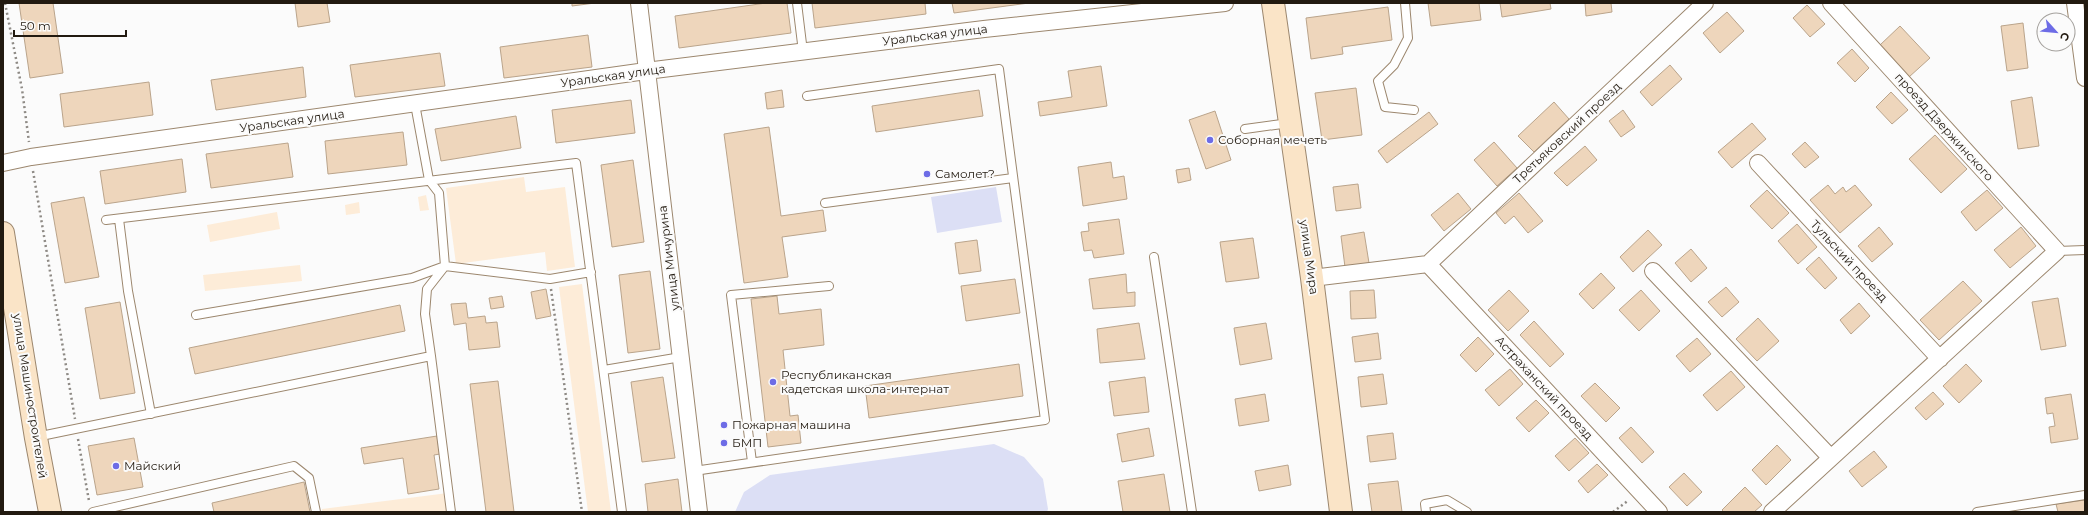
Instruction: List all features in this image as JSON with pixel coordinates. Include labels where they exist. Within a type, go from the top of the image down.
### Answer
[{"type":"street","name":"улица Мичурина","points":[[639,3],[699,512]]},
{"type":"street","name":"Уральская улица","points":[[3,163],[31,157],[646,71],[984,29],[1225,3]]},
{"type":"street","name":"улица Мира","points":[[1273,3],[1312,278],[1341,512]]},
{"type":"street","name":"Третьяковский проезд","points":[[1428,264],[1705,3]]},
{"type":"street","name":"проезд Дзержинского","points":[[1831,3],[2057,251]]},
{"type":"street","points":[[2075,3],[2085,78]]},
{"type":"street","name":"Тульский проезд","points":[[1758,163],[1940,359]]},
{"type":"street","name":"улица Машиностроителей","points":[[3,233],[36,438],[50,512]]},
{"type":"street","points":[[1772,512],[2057,251]]},
{"type":"street","points":[[1312,278],[1428,264]]},
{"type":"street","name":"Астраханский проезд","points":[[1428,264],[1659,512]]},
{"type":"street","points":[[1653,270],[1831,458]]},
{"type":"lane","points":[[797,3],[803,52]]},
{"type":"lane","points":[[1405,3],[1408,38],[1394,65],[1378,81],[1385,107],[1414,110]]},
{"type":"lane","points":[[694,470],[1045,420],[999,69],[807,96]]},
{"type":"lane","points":[[415,104],[429,180],[438,193],[445,266],[427,289],[425,314],[451,512]]},
{"type":"lane","points":[[1245,129],[1290,123]]},
{"type":"lane","points":[[106,220],[576,163],[622,512]]},
{"type":"lane","points":[[825,203],[1013,178]]},
{"type":"lane","points":[[119,219],[128,291],[151,414]]},
{"type":"lane","points":[[2057,251],[2085,250]]},
{"type":"lane","points":[[1154,257],[1192,512]]},
{"type":"lane","points":[[196,315],[412,278],[445,266],[550,279],[591,272]]},
{"type":"lane","points":[[752,462],[731,295],[829,286]]},
{"type":"lane","points":[[36,438],[431,356]]},
{"type":"lane","points":[[604,370],[681,357]]},
{"type":"lane","points":[[91,508],[294,466],[309,478],[316,512]]},
{"type":"lane","points":[[1977,512],[2085,495]]},
{"type":"lane","points":[[1426,512],[1425,504],[1447,500],[1467,512]]},
{"type":"path","points":[[5,3],[22,88],[31,157],[91,508]]},
{"type":"path","points":[[550,279],[582,512]]},
{"type":"shaded area","points":[[524,177],[526,192],[565,187],[575,267],[547,271],[545,252],[456,264],[446,188]]},
{"type":"shaded area","points":[[996,187],[1002,222],[937,233],[931,197]]},
{"type":"shaded area","points":[[426,195],[429,210],[420,211],[418,197]]},
{"type":"shaded area","points":[[359,202],[360,213],[346,215],[345,205]]},
{"type":"shaded area","points":[[277,212],[280,229],[210,242],[207,225]]},
{"type":"shaded area","points":[[300,265],[302,281],[205,291],[203,275]]},
{"type":"shaded area","points":[[582,284],[611,512],[588,512],[559,287]]},
{"type":"shaded area","points":[[994,444],[1024,457],[1043,479],[1048,509],[1047,512],[735,512],[744,492],[770,475]]},
{"type":"shaded area","points":[[448,493],[451,512],[322,512],[322,509]]},
{"type":"building","points":[[19,3],[53,3],[63,73],[30,78]]},
{"type":"building","points":[[295,3],[327,3],[330,22],[298,27]]},
{"type":"building","points":[[572,3],[595,3],[572,6]]},
{"type":"building","points":[[766,3],[787,3],[791,33],[679,48],[675,16]]},
{"type":"building","points":[[812,3],[925,3],[926,14],[815,28]]},
{"type":"building","points":[[952,3],[1029,3],[954,13]]},
{"type":"building","points":[[1428,3],[1479,3],[1481,20],[1431,26]]},
{"type":"building","points":[[1500,3],[1550,3],[1551,9],[1502,17]]},
{"type":"building","points":[[1585,3],[1611,3],[1612,12],[1586,16]]},
{"type":"building","points":[[1807,5],[1825,24],[1810,37],[1793,18]]},
{"type":"building","points":[[1388,7],[1392,40],[1342,47],[1343,54],[1311,59],[1306,18]]},
{"type":"building","points":[[1727,12],[1744,31],[1720,53],[1703,33]]},
{"type":"building","points":[[2023,23],[2028,68],[2007,71],[2001,26]]},
{"type":"building","points":[[1900,26],[1930,58],[1909,77],[1880,45]]},
{"type":"building","points":[[588,35],[592,67],[504,78],[500,47]]},
{"type":"building","points":[[1852,49],[1869,68],[1855,82],[1837,63]]},
{"type":"building","points":[[440,53],[445,86],[355,97],[350,65]]},
{"type":"building","points":[[1670,65],[1682,79],[1652,106],[1640,92]]},
{"type":"building","points":[[1101,66],[1107,106],[1040,116],[1038,102],[1072,97],[1068,71]]},
{"type":"building","points":[[303,67],[306,97],[216,110],[211,80]]},
{"type":"building","points":[[149,82],[153,115],[64,127],[60,94]]},
{"type":"building","points":[[1356,88],[1362,135],[1322,140],[1315,93]]},
{"type":"building","points":[[782,90],[784,107],[767,109],[765,93]]},
{"type":"building","points":[[979,90],[983,116],[876,132],[872,106]]},
{"type":"building","points":[[1891,92],[1908,110],[1892,124],[1876,107]]},
{"type":"building","points":[[2032,97],[2039,146],[2018,149],[2011,101]]},
{"type":"building","points":[[631,100],[635,133],[556,143],[552,110]]},
{"type":"building","points":[[1554,102],[1569,119],[1534,152],[1518,136]]},
{"type":"building","points":[[1623,110],[1635,127],[1621,137],[1609,121]]},
{"type":"building","name":"Соборная мечеть","points":[[1215,111],[1231,160],[1206,169],[1189,120]]},
{"type":"building","points":[[1429,112],[1438,124],[1387,163],[1378,151]]},
{"type":"building","points":[[516,116],[521,148],[441,161],[435,129]]},
{"type":"building","points":[[1752,123],[1766,139],[1732,168],[1718,152]]},
{"type":"building","points":[[769,127],[781,216],[823,210],[826,231],[782,237],[788,277],[744,283],[724,134]]},
{"type":"building","points":[[403,132],[407,165],[328,174],[325,141]]},
{"type":"building","points":[[1935,135],[1967,169],[1941,193],[1909,159]]},
{"type":"building","points":[[1494,142],[1517,168],[1497,186],[1474,160]]},
{"type":"building","points":[[1805,142],[1819,157],[1805,168],[1792,154]]},
{"type":"building","points":[[288,143],[293,177],[211,188],[206,154]]},
{"type":"building","points":[[1585,146],[1597,160],[1567,186],[1554,173]]},
{"type":"building","points":[[182,159],[186,192],[105,204],[100,171]]},
{"type":"building","points":[[633,160],[644,242],[612,247],[601,165]]},
{"type":"building","points":[[1111,162],[1113,178],[1124,176],[1127,199],[1083,206],[1078,167]]},
{"type":"building","points":[[1189,168],[1191,180],[1178,183],[1176,170]]},
{"type":"building","points":[[1358,184],[1361,208],[1336,211],[1333,187]]},
{"type":"building","points":[[1828,185],[1835,194],[1843,187],[1846,192],[1855,185],[1872,205],[1840,233],[1810,200]]},
{"type":"building","points":[[1767,190],[1789,213],[1772,229],[1750,206]]},
{"type":"building","points":[[1987,190],[2003,208],[1976,231],[1961,212]]},
{"type":"building","points":[[1458,193],[1471,209],[1444,231],[1431,215]]},
{"type":"building","points":[[1519,193],[1543,221],[1528,233],[1514,216],[1505,224],[1496,213]]},
{"type":"building","points":[[84,197],[99,277],[65,283],[51,203]]},
{"type":"building","points":[[1119,219],[1124,254],[1094,258],[1092,250],[1084,251],[1081,232],[1089,231],[1088,223]]},
{"type":"building","points":[[1797,224],[1817,247],[1798,264],[1778,241]]},
{"type":"building","points":[[1879,227],[1893,244],[1872,262],[1858,246]]},
{"type":"building","points":[[2021,227],[2036,246],[2010,268],[1994,250]]},
{"type":"building","points":[[1648,230],[1662,245],[1633,272],[1620,257]]},
{"type":"building","points":[[1364,232],[1369,263],[1345,267],[1341,236]]},
{"type":"building","points":[[1253,238],[1259,278],[1226,282],[1220,242]]},
{"type":"building","points":[[977,240],[981,271],[959,274],[955,243]]},
{"type":"building","points":[[1691,249],[1707,268],[1691,282],[1675,263]]},
{"type":"building","points":[[1819,257],[1837,278],[1825,289],[1806,269]]},
{"type":"building","points":[[650,271],[660,349],[628,353],[619,275]]},
{"type":"building","points":[[1601,273],[1615,288],[1593,309],[1579,294]]},
{"type":"building","points":[[1126,274],[1127,293],[1135,292],[1135,306],[1093,309],[1089,279]]},
{"type":"building","points":[[1015,279],[1020,313],[966,321],[961,286]]},
{"type":"building","points":[[1963,281],[1982,301],[1939,340],[1920,320]]},
{"type":"building","points":[[1726,287],[1739,302],[1722,317],[1708,302]]},
{"type":"building","points":[[546,289],[551,316],[536,319],[531,292]]},
{"type":"building","points":[[1374,290],[1376,318],[1351,319],[1350,291]]},
{"type":"building","points":[[1509,290],[1529,311],[1508,331],[1488,310]]},
{"type":"building","points":[[1641,290],[1660,311],[1639,331],[1619,310]]},
{"type":"building","points":[[502,296],[504,307],[491,309],[489,298]]},
{"type":"building","name":"Республиканская кадетская школа-интернат","points":[[777,296],[779,314],[821,309],[824,345],[783,350],[790,416],[798,415],[801,443],[768,447],[751,299]]},
{"type":"building","points":[[2058,298],[2066,346],[2041,350],[2032,302]]},
{"type":"building","points":[[120,302],[135,393],[100,399],[85,308]]},
{"type":"building","points":[[466,303],[468,318],[485,316],[486,323],[497,322],[500,347],[469,350],[466,323],[454,325],[451,304]]},
{"type":"building","points":[[1859,303],[1870,316],[1851,334],[1840,320]]},
{"type":"building","points":[[400,305],[405,331],[195,374],[189,348]]},
{"type":"building","points":[[1758,318],[1779,341],[1757,361],[1736,339]]},
{"type":"building","points":[[1534,321],[1564,354],[1550,367],[1520,335]]},
{"type":"building","points":[[1139,323],[1145,359],[1100,363],[1097,329]]},
{"type":"building","points":[[1266,323],[1272,359],[1240,365],[1234,328]]},
{"type":"building","points":[[1378,333],[1381,359],[1355,362],[1352,337]]},
{"type":"building","points":[[1478,337],[1494,354],[1476,372],[1460,355]]},
{"type":"building","points":[[1697,338],[1711,354],[1690,372],[1676,356]]},
{"type":"building","points":[[1019,364],[1023,396],[869,418],[865,386]]},
{"type":"building","points":[[1966,364],[1982,381],[1959,403],[1943,386]]},
{"type":"building","points":[[1510,369],[1523,384],[1499,406],[1485,390]]},
{"type":"building","points":[[1731,371],[1745,387],[1717,411],[1703,395]]},
{"type":"building","points":[[1383,374],[1387,404],[1361,407],[1358,377]]},
{"type":"building","points":[[663,377],[675,458],[642,462],[631,382]]},
{"type":"building","points":[[1145,377],[1149,412],[1114,416],[1109,382]]},
{"type":"building","points":[[498,381],[514,512],[486,512],[470,384]]},
{"type":"building","points":[[1595,383],[1620,408],[1606,422],[1581,396]]},
{"type":"building","points":[[1933,392],[1944,404],[1926,420],[1915,408]]},
{"type":"building","points":[[1265,394],[1269,421],[1239,426],[1235,399]]},
{"type":"building","points":[[2071,394],[2078,439],[2051,443],[2049,427],[2055,426],[2053,413],[2047,414],[2045,398]]},
{"type":"building","points":[[1536,400],[1549,413],[1529,432],[1516,418]]},
{"type":"building","points":[[1631,427],[1654,452],[1642,463],[1619,438]]},
{"type":"building","points":[[1149,428],[1154,456],[1122,462],[1117,434]]},
{"type":"building","points":[[1393,433],[1396,459],[1370,462],[1367,436]]},
{"type":"building","points":[[437,436],[440,454],[434,455],[439,489],[408,494],[403,458],[364,464],[361,448]]},
{"type":"building","name":"Майский","points":[[134,438],[143,487],[97,495],[88,446]]},
{"type":"building","points":[[1575,438],[1589,453],[1569,471],[1555,456]]},
{"type":"building","points":[[1777,445],[1791,460],[1766,485],[1752,470]]},
{"type":"building","points":[[1874,451],[1887,467],[1862,487],[1849,471]]},
{"type":"building","points":[[1597,464],[1608,475],[1588,493],[1578,481]]},
{"type":"building","points":[[1288,465],[1291,485],[1259,491],[1255,471]]},
{"type":"building","points":[[1684,473],[1702,492],[1687,506],[1669,487]]},
{"type":"building","points":[[1164,474],[1170,512],[1123,512],[1118,481]]},
{"type":"building","points":[[678,479],[682,512],[648,512],[645,484]]},
{"type":"building","points":[[1398,481],[1402,512],[1372,512],[1368,484]]},
{"type":"building","points":[[304,482],[310,512],[214,512],[212,503]]},
{"type":"building","points":[[1745,487],[1762,505],[1754,512],[1724,512],[1722,510]]},
{"type":"building","points":[[2085,500],[2085,512],[2058,512],[2056,504]]},
{"type":"place","name":"Соборная мечеть","points":[[1210,140]]},
{"type":"place","name":"Самолет?","points":[[927,174]]},
{"type":"place","name":"Республиканская кадетская школа-интернат","points":[[773,382]]},
{"type":"place","name":"Пожарная машина","points":[[724,425]]},
{"type":"place","name":"БМП","points":[[724,443]]},
{"type":"place","name":"Майский","points":[[116,466]]}]
